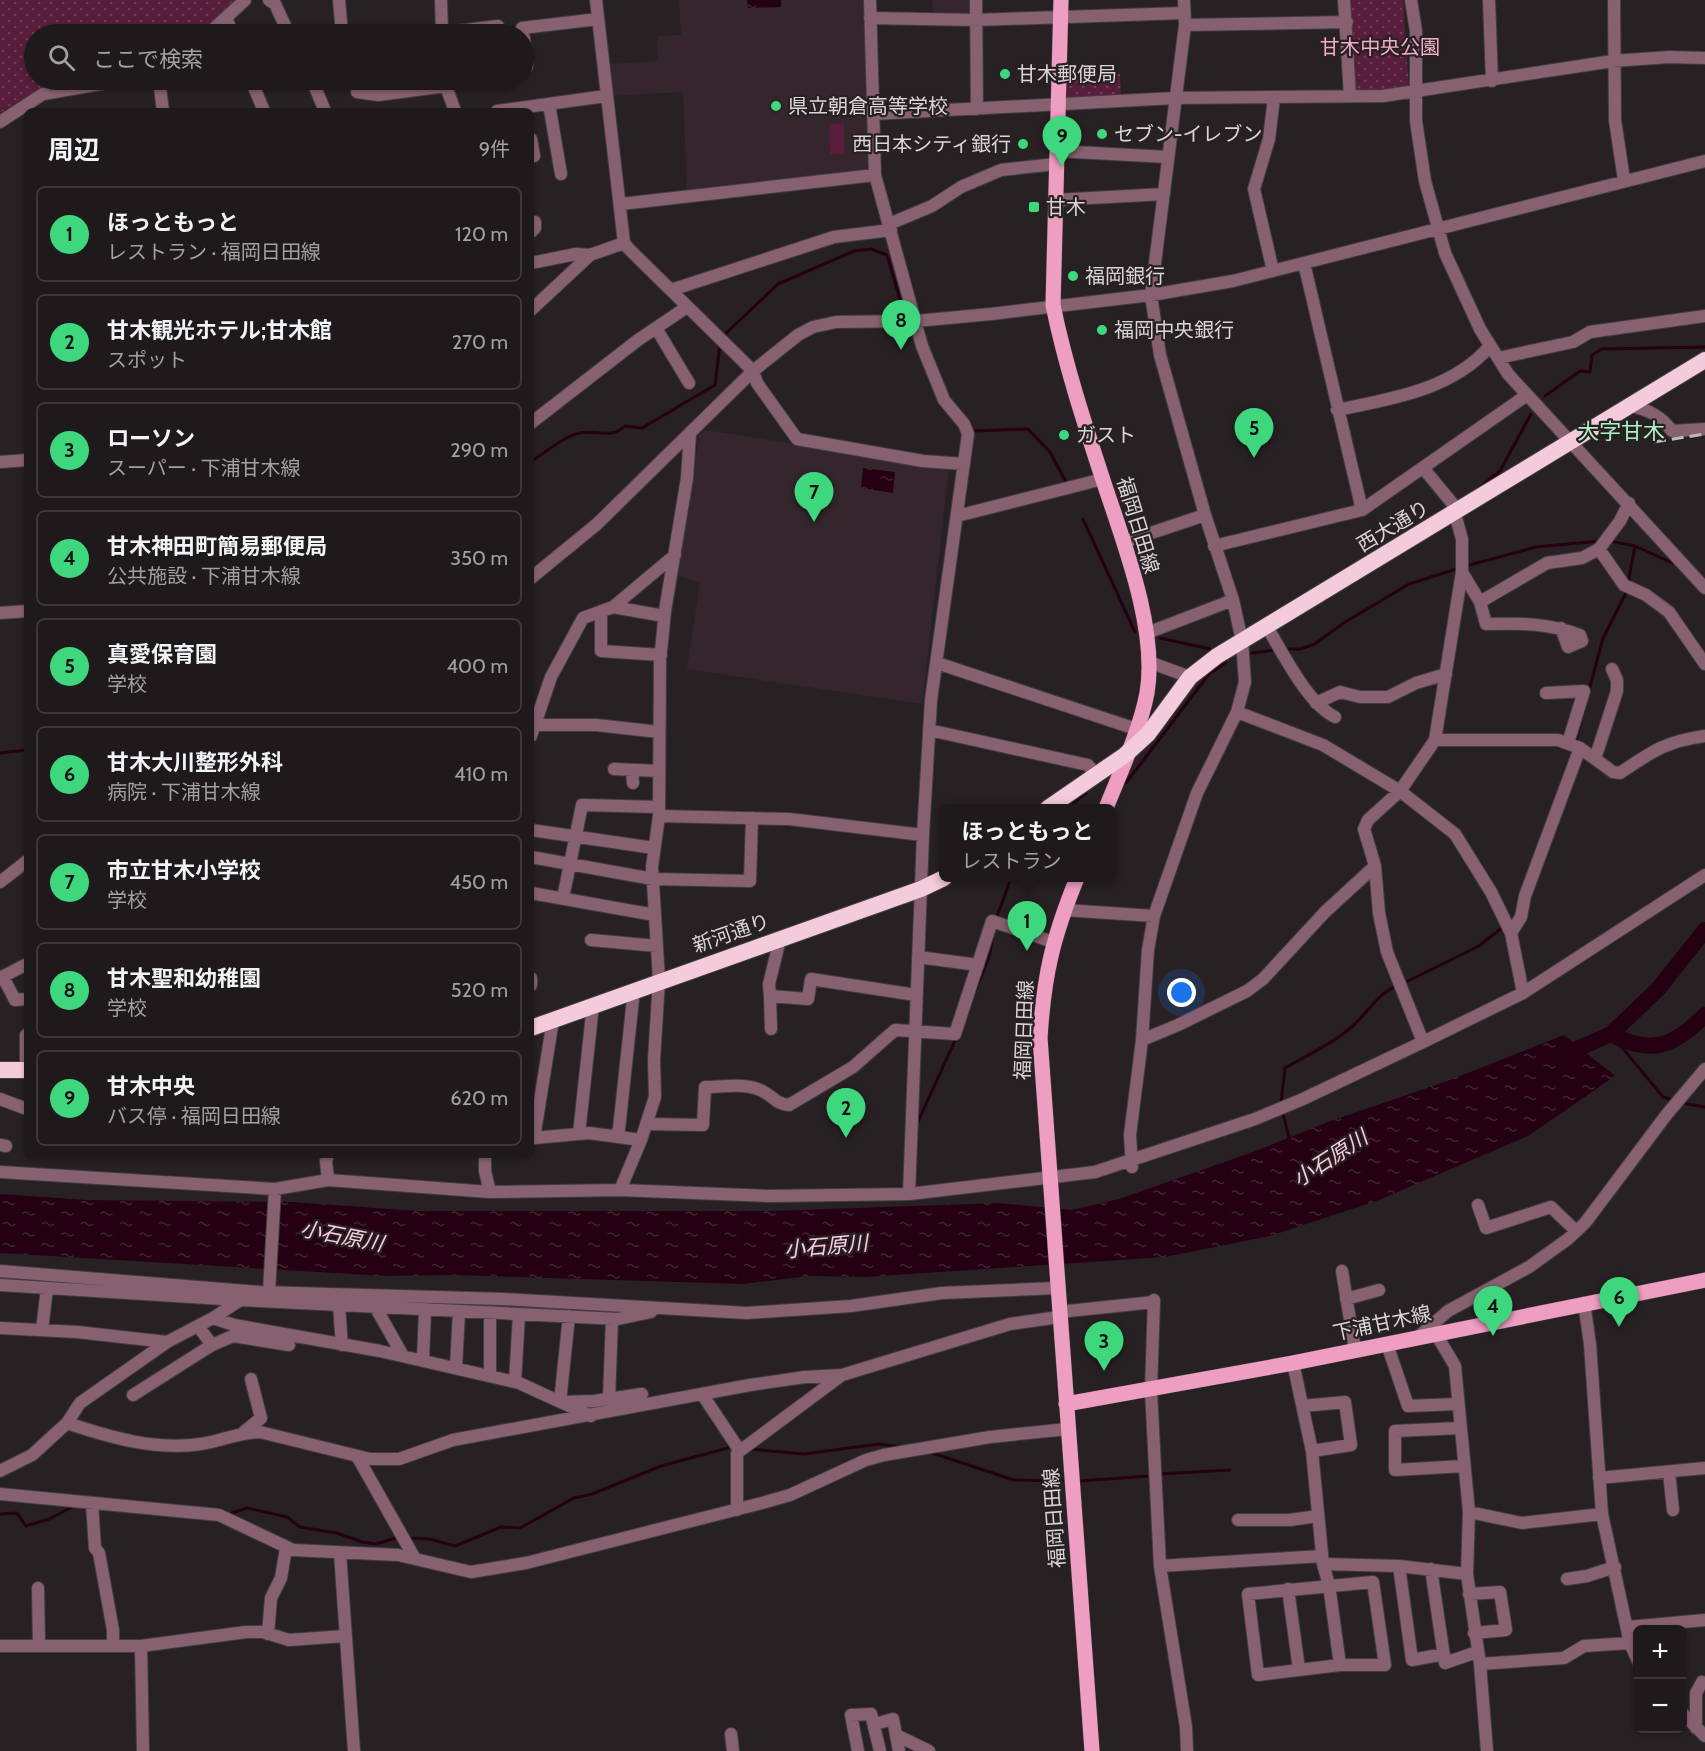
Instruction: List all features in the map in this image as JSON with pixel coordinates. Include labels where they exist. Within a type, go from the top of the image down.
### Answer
[{"type":"highway","name":"西大通り","points":[[1125,755],[1148,734],[1190,677],[1242,641],[1705,360]]},
{"type":"highway","points":[[1054,804],[1125,755]]},
{"type":"highway","name":"新河通り","points":[[534,1027],[659,980],[921,889],[939,880]]},
{"type":"highway","points":[[0,1070],[24,1070]]},
{"type":"main road","name":"福岡日田線","points":[[1061,0],[1055,158],[1053,305],[1061,344],[1124,542],[1147,633],[1149,662],[1147,693],[1107,804]]},
{"type":"main road","name":"福岡日田線","points":[[1075,882],[1053,942],[1043,994],[1040,1038],[1092,1751]]},
{"type":"main road","name":"下浦甘木線","points":[[1066,1404],[1293,1363],[1705,1280]]},
{"type":"street","points":[[219,24],[244,0]]},
{"type":"street","points":[[339,0],[341,24]]},
{"type":"street","points":[[441,0],[442,24]]},
{"type":"street","points":[[596,0],[624,243],[753,371],[757,383],[797,439],[923,461],[964,464]]},
{"type":"street","points":[[870,0],[875,175],[922,346],[944,400],[964,424],[968,434],[929,730],[909,1194]]},
{"type":"street","points":[[976,0],[977,109]]},
{"type":"street","points":[[1132,1164],[1130,1136],[1142,1040],[1148,950],[1154,916],[1197,793],[1238,712],[1245,682],[1242,641],[1233,600],[1214,546],[1160,355],[1151,295],[1185,19],[1184,0]]},
{"type":"street","points":[[1344,0],[1350,96]]},
{"type":"street","points":[[1411,0],[1416,31],[1419,142],[1437,229],[1445,253],[1489,347],[1527,395],[1572,441],[1705,588]]},
{"type":"street","points":[[1489,0],[1492,81]]},
{"type":"street","points":[[1614,0],[1613,61],[1616,120],[1624,180]]},
{"type":"street","points":[[275,1],[285,24]]},
{"type":"street","points":[[226,18],[228,24]]},
{"type":"street","points":[[870,18],[1347,22]]},
{"type":"street","points":[[534,27],[598,19]]},
{"type":"street","points":[[872,114],[1175,98],[1350,96],[1416,91],[1492,81],[1613,61],[1669,57],[1705,58]]},
{"type":"street","points":[[0,122],[43,94],[68,90]]},
{"type":"street","points":[[161,90],[164,108]]},
{"type":"street","points":[[255,90],[263,108]]},
{"type":"street","points":[[316,90],[324,108]]},
{"type":"street","points":[[357,92],[378,95],[406,90]]},
{"type":"street","points":[[448,90],[454,108]]},
{"type":"street","points":[[530,108],[606,96]]},
{"type":"street","points":[[1273,271],[1254,189],[1269,139],[1274,98]]},
{"type":"street","points":[[549,104],[561,174]]},
{"type":"street","points":[[670,290],[834,237],[890,227],[932,206],[961,187],[1002,170],[1055,158],[1168,157]]},
{"type":"street","points":[[534,576],[597,524],[753,371],[798,335],[813,327],[836,322],[916,321],[991,314],[1151,295],[1273,271],[1705,160]]},
{"type":"street","points":[[621,204],[875,175]]},
{"type":"street","points":[[1055,200],[1164,194]]},
{"type":"street","points":[[534,307],[591,255],[624,243]]},
{"type":"street","points":[[534,262],[576,254],[591,255]]},
{"type":"street","points":[[1304,263],[1362,510]]},
{"type":"street","points":[[534,421],[687,307]]},
{"type":"street","points":[[1498,358],[1573,342],[1590,332],[1705,316]]},
{"type":"street","points":[[656,328],[689,383]]},
{"type":"street","points":[[1337,410],[1446,381],[1471,365],[1489,347]]},
{"type":"street","points":[[1214,546],[1362,510],[1424,469],[1527,395]]},
{"type":"street","points":[[1630,406],[1651,411],[1664,420],[1672,431],[1705,429]]},
{"type":"street","points":[[620,1190],[655,1097],[659,980],[653,879],[659,812],[661,655],[664,616],[687,478],[690,434]]},
{"type":"street","points":[[0,462],[24,460]]},
{"type":"street","points":[[1423,1042],[1387,952],[1379,913],[1374,866],[1364,838],[1364,829],[1368,820],[1400,791],[1436,740],[1462,569],[1462,539],[1452,503],[1424,469]]},
{"type":"street","points":[[957,516],[1103,479]]},
{"type":"street","points":[[1480,602],[1547,563],[1582,558],[1599,549],[1620,521],[1629,503]]},
{"type":"street","points":[[1124,542],[1205,514]]},
{"type":"street","points":[[1599,549],[1624,585],[1646,595],[1669,612],[1705,663]]},
{"type":"street","points":[[534,725],[551,677],[583,618],[607,609],[675,555]]},
{"type":"street","points":[[1462,569],[1480,602],[1486,624],[1540,623],[1561,628]]},
{"type":"street","points":[[1147,633],[1233,600]]},
{"type":"street","points":[[607,609],[664,616]]},
{"type":"street","points":[[607,609],[601,651],[661,655]]},
{"type":"street","points":[[0,614],[24,611]]},
{"type":"street","points":[[1267,627],[1316,703],[1323,711],[1335,717]]},
{"type":"street","points":[[1149,662],[1190,677]]},
{"type":"street","points":[[937,663],[1136,729]]},
{"type":"street","points":[[1595,759],[1617,691],[1617,680],[1612,669]]},
{"type":"street","points":[[1316,703],[1340,692],[1367,698],[1388,697],[1416,683],[1446,674]]},
{"type":"street","points":[[1511,933],[1521,917],[1525,896],[1574,745],[1584,691],[1546,693]]},
{"type":"street","points":[[1238,712],[1323,745],[1400,791],[1455,834],[1491,892],[1511,933],[1523,993]]},
{"type":"street","points":[[534,731],[596,725],[659,732]]},
{"type":"street","points":[[929,730],[1088,765],[1096,775]]},
{"type":"street","points":[[1436,740],[1547,739],[1574,745],[1613,772],[1620,773],[1656,748],[1675,741],[1705,736]]},
{"type":"street","points":[[614,769],[632,776],[659,771]]},
{"type":"street","points":[[563,898],[582,805],[789,819],[923,835]]},
{"type":"street","points":[[534,856],[653,879],[750,881],[752,818]]},
{"type":"street","points":[[534,830],[654,848]]},
{"type":"street","points":[[0,882],[24,863]]},
{"type":"street","points":[[1142,1040],[1178,1026],[1247,992],[1263,979],[1324,912],[1374,866]]},
{"type":"street","points":[[0,1172],[275,1189],[328,1179],[490,1192],[620,1190],[763,1196],[909,1194],[1050,1184],[1132,1164],[1303,1099],[1523,993],[1705,875]]},
{"type":"street","points":[[534,893],[655,915]]},
{"type":"street","points":[[1064,910],[1154,916]]},
{"type":"street","points":[[646,1124],[704,1125],[705,1087],[750,1087],[764,1092],[779,1104],[789,1105],[853,1068],[895,1030],[955,1034],[978,965],[997,923],[1053,942]]},
{"type":"street","points":[[771,1029],[770,984],[780,939]]},
{"type":"street","points":[[591,940],[657,946]]},
{"type":"street","points":[[918,957],[978,965]]},
{"type":"street","points":[[24,966],[1,977],[15,1000],[24,999]]},
{"type":"street","points":[[770,996],[808,999],[811,979],[916,995]]},
{"type":"street","points":[[616,1136],[620,1129],[634,990]]},
{"type":"street","points":[[579,1134],[593,1005]]},
{"type":"street","points":[[553,1020],[534,1138],[579,1134],[640,1140]]},
{"type":"street","points":[[1418,1337],[1448,1311],[1529,1267],[1576,1232],[1666,1114],[1705,1069]]},
{"type":"street","points":[[0,1099],[24,1108]]},
{"type":"street","points":[[327,1158],[328,1179]]},
{"type":"street","points":[[485,1158],[485,1171],[490,1192]]},
{"type":"street","points":[[264,1292],[275,1189]]},
{"type":"street","points":[[1478,1205],[1486,1228],[1551,1207],[1576,1232]]},
{"type":"street","points":[[0,1270],[264,1292],[503,1299],[747,1313],[851,1306],[942,1293],[1057,1285]]},
{"type":"street","points":[[1342,1271],[1355,1350]]},
{"type":"street","points":[[0,1285],[339,1306],[612,1319],[667,1309]]},
{"type":"street","points":[[42,1330],[47,1288]]},
{"type":"street","points":[[1346,1299],[1379,1290]]},
{"type":"street","points":[[0,1471],[32,1455],[67,1423],[80,1403],[167,1342],[213,1318],[239,1300],[264,1292]]},
{"type":"street","points":[[67,1423],[148,1444],[201,1444],[244,1432],[260,1432],[370,1460],[399,1459],[453,1440],[702,1394],[805,1377],[842,1375],[1000,1327],[1059,1314],[1154,1301],[1151,1390],[1160,1566],[1186,1727],[1187,1751]]},
{"type":"street","points":[[1584,1303],[1590,1344],[1602,1514],[1633,1650]]},
{"type":"street","points":[[339,1306],[342,1345]]},
{"type":"street","points":[[376,1308],[403,1356]]},
{"type":"street","points":[[423,1360],[425,1310]]},
{"type":"street","points":[[456,1367],[459,1312]]},
{"type":"street","points":[[490,1313],[490,1376]]},
{"type":"street","points":[[515,1382],[519,1315]]},
{"type":"street","points":[[560,1402],[569,1316]]},
{"type":"street","points":[[213,1318],[234,1325],[423,1360],[515,1382],[591,1416]]},
{"type":"street","points":[[609,1398],[612,1319]]},
{"type":"street","points":[[198,1326],[212,1345]]},
{"type":"street","points":[[0,1329],[42,1330],[167,1342]]},
{"type":"street","points":[[1436,1334],[1455,1366],[1469,1512],[1467,1574],[1487,1751]]},
{"type":"street","points":[[133,1395],[212,1345],[233,1336],[288,1345]]},
{"type":"street","points":[[1388,1344],[1408,1406],[1457,1404]]},
{"type":"street","points":[[1293,1363],[1312,1451],[1322,1560],[1329,1585],[1340,1665]]},
{"type":"street","points":[[736,1510],[737,1453],[842,1375]]},
{"type":"street","points":[[244,1432],[261,1418],[251,1379]]},
{"type":"street","points":[[560,1402],[642,1394]]},
{"type":"street","points":[[702,1394],[740,1450]]},
{"type":"street","points":[[1303,1406],[1345,1402],[1351,1445],[1312,1451]]},
{"type":"street","points":[[1460,1428],[1395,1431],[1395,1470],[1464,1466]]},
{"type":"street","points":[[0,1494],[219,1515],[286,1548],[310,1553],[414,1557],[471,1572],[494,1570],[790,1495],[866,1460],[884,1455],[990,1437],[1068,1429]]},
{"type":"street","points":[[357,1456],[414,1557]]},
{"type":"street","points":[[1599,1478],[1705,1468]]},
{"type":"street","points":[[1669,1472],[1673,1510]]},
{"type":"street","points":[[92,1503],[95,1548],[99,1553],[113,1630],[113,1646]]},
{"type":"street","points":[[1469,1512],[1522,1523],[1602,1514]]},
{"type":"street","points":[[1238,1520],[1290,1520],[1318,1516]]},
{"type":"street","points":[[268,1634],[272,1598],[281,1578],[286,1548]]},
{"type":"street","points":[[340,1553],[354,1751]]},
{"type":"street","points":[[1160,1566],[1322,1560],[1467,1574]]},
{"type":"street","points":[[1398,1566],[1412,1660],[1444,1654]]},
{"type":"street","points":[[1567,1579],[1587,1576],[1615,1567]]},
{"type":"street","points":[[1431,1569],[1445,1663],[1478,1658],[1564,1658],[1584,1646],[1630,1643]]},
{"type":"street","points":[[1373,1582],[1385,1665],[1340,1665],[1257,1675],[1248,1594],[1288,1589],[1373,1582]]},
{"type":"street","points":[[38,1588],[39,1646]]},
{"type":"street","points":[[1288,1589],[1299,1669]]},
{"type":"street","points":[[1469,1594],[1500,1592],[1506,1630],[1474,1633]]},
{"type":"street","points":[[1628,1626],[1705,1620]]},
{"type":"street","points":[[0,1646],[141,1646],[246,1632],[268,1634],[289,1640],[345,1636]]},
{"type":"street","points":[[141,1646],[143,1751]]},
{"type":"street","points":[[1700,1732],[1696,1693],[1702,1682],[1705,1683]]},
{"type":"street","points":[[858,1751],[851,1715],[871,1714],[880,1751]]},
{"type":"street","points":[[1687,1717],[1700,1732]]},
{"type":"street","points":[[874,1724],[893,1719],[898,1751]]},
{"type":"street","points":[[731,1734],[733,1751]]},
{"type":"street","points":[[896,1735],[929,1751]]},
{"type":"shaded area","name":"県立朝倉高等学校","points":[[679,0],[867,0],[871,173],[687,193],[683,92],[610,96],[607,64],[658,61],[657,36],[681,35]]},
{"type":"shaded area","points":[[932,0],[972,0],[972,17],[933,17]]},
{"type":"shaded area","points":[[706,430],[949,468],[922,704],[687,669],[700,582],[678,576],[699,435]]},
{"type":"green space","points":[[0,0],[237,0],[209,24],[24,24],[24,90],[37,90],[0,113]]},
{"type":"green space","name":"甘木中央公園","points":[[1347,0],[1403,0],[1409,89],[1358,92],[1355,89]]},
{"type":"green space","points":[[1120,74],[1121,97],[1067,100],[1067,76]]},
{"type":"green space","points":[[844,123],[844,154],[830,154],[829,124]]},
{"type":"water","points":[[747,0],[781,0],[781,7],[748,8]]},
{"type":"water","points":[[863,468],[895,472],[893,493],[861,488]]},
{"type":"water","points":[[1564,1035],[1615,1076],[1528,1136],[1379,1200],[1270,1236],[1165,1257],[865,1277],[809,1276],[744,1284],[451,1275],[385,1276],[0,1253],[0,1194],[87,1200],[292,1202],[417,1211],[771,1211],[998,1203],[1072,1210],[1119,1199],[1253,1152],[1328,1122],[1450,1080]]},
{"type":"waterway","points":[[723,336],[778,284],[854,251],[871,249],[887,255],[904,313]]},
{"type":"waterway","points":[[534,459],[573,435],[586,432],[609,433],[625,426],[642,428],[715,385],[720,345]]},
{"type":"waterway","points":[[1545,396],[1580,371],[1590,372],[1592,355],[1602,349],[1705,347]]},
{"type":"waterway","points":[[1479,488],[1500,471],[1531,414]]},
{"type":"waterway","points":[[973,431],[1028,429],[1050,452],[1066,482]]},
{"type":"waterway","points":[[1083,519],[1135,632]]},
{"type":"waterway","points":[[1466,566],[1536,547],[1600,541]]},
{"type":"waterway","points":[[1610,541],[1635,546],[1677,565]]},
{"type":"waterway","points":[[1628,584],[1635,546]]},
{"type":"waterway","points":[[1283,649],[1300,649],[1315,644],[1342,624],[1409,584],[1460,568]]},
{"type":"waterway","points":[[1575,743],[1603,638],[1627,591]]},
{"type":"waterway","points":[[1160,638],[1210,649]]},
{"type":"waterway","points":[[1252,653],[1277,650]]},
{"type":"waterway","points":[[1126,783],[1209,674],[1226,662]]},
{"type":"waterway","points":[[0,753],[24,750]]},
{"type":"waterway","points":[[1072,804],[1086,793]]},
{"type":"waterway","points":[[996,919],[1010,882]]},
{"type":"waterway","points":[[1404,983],[1479,946],[1504,926]]},
{"type":"waterway","name":"小石原川","points":[[1559,1057],[1611,1034],[1658,989],[1705,930]]},
{"type":"waterway","points":[[974,994],[989,957],[993,935]]},
{"type":"waterway","points":[[1281,1103],[1285,1068],[1345,1032],[1379,998],[1397,986]]},
{"type":"waterway","name":"小石原川","points":[[1611,1034],[1638,1045],[1661,1044],[1683,1034],[1705,1015]]},
{"type":"waterway","points":[[1611,1034],[1663,1097],[1675,1101]]},
{"type":"waterway","points":[[916,1126],[957,1036]]},
{"type":"waterway","points":[[1682,1103],[1705,1107]]},
{"type":"waterway","points":[[1282,1110],[1290,1141]]},
{"type":"waterway","points":[[749,1449],[804,1454],[879,1444],[900,1447]]},
{"type":"waterway","points":[[407,1538],[430,1539],[455,1546],[501,1527],[520,1528],[574,1498],[592,1494],[661,1466],[728,1448]]},
{"type":"waterway","points":[[929,1452],[1014,1480],[1064,1481]]},
{"type":"waterway","points":[[1159,1474],[1230,1470]]},
{"type":"waterway","points":[[1080,1481],[1149,1476]]},
{"type":"waterway","points":[[0,1514],[17,1513],[26,1526],[49,1519],[74,1506]]},
{"type":"waterway","points":[[229,1514],[247,1508],[287,1517],[300,1527],[337,1533],[362,1542],[376,1544],[396,1538]]},
{"type":"railway","points":[[1654,442],[1705,434]]},
{"type":"place","name":"甘木郵便局","points":[[1005,74]]},
{"type":"place","name":"県立朝倉高等学校","points":[[776,106]]},
{"type":"place","name":"セブン-イレブン","points":[[1102,134]]},
{"type":"place","name":"西日本シティ銀行","points":[[1023,144]]},
{"type":"place","name":"甘木中央","points":[[1062,166]]},
{"type":"place","name":"甘木","points":[[1034,207]]},
{"type":"place","name":"福岡銀行","points":[[1073,276]]},
{"type":"place","name":"福岡中央銀行","points":[[1102,330]]},
{"type":"place","name":"甘木聖和幼稚園","points":[[901,350]]},
{"type":"place","name":"ガスト","points":[[1064,435]]},
{"type":"place","name":"真愛保育園","points":[[1254,458]]},
{"type":"place","name":"市立甘木小学校","points":[[814,522]]},
{"type":"place","name":"ほっともっと","points":[[1027,951]]},
{"type":"place","name":"甘木観光ホテル;甘木館","points":[[846,1138]]},
{"type":"place","name":"甘木大川整形外科","points":[[1619,1327]]},
{"type":"place","name":"甘木神田町簡易郵便局","points":[[1493,1336]]},
{"type":"place","name":"ローソン","points":[[1104,1371]]},
{"type":"district","name":"大字甘木","points":[[1621,431]]}]
